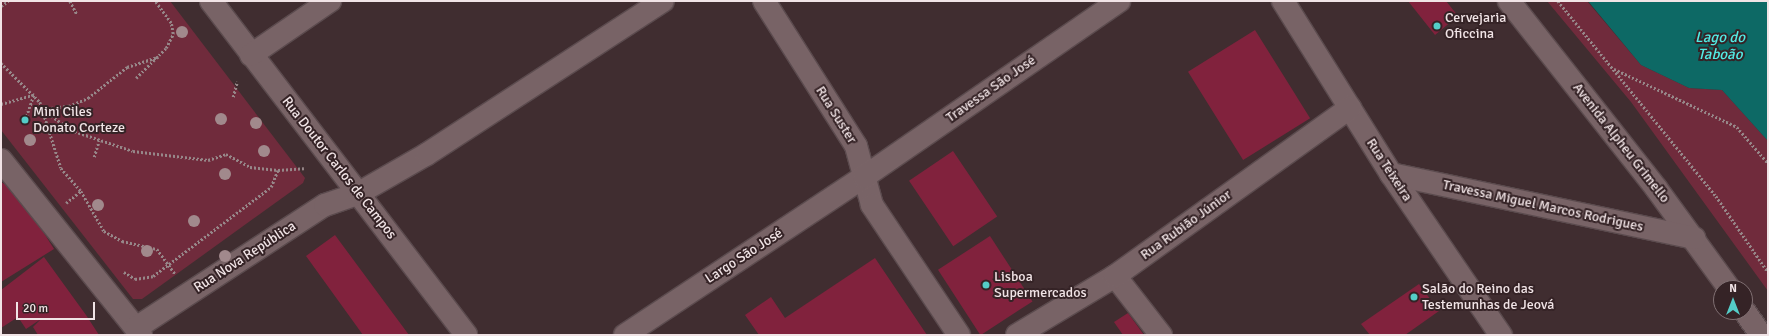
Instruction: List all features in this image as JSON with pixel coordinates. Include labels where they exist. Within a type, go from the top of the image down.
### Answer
[{"type":"street","name":"Rua Doutor Carlos de Campos","points":[[211,1],[466,335]]},
{"type":"street","points":[[251,55],[330,1]]},
{"type":"street","name":"Rua Nova República","points":[[138,332],[325,204],[359,193],[427,154],[663,1]]},
{"type":"street","name":"Rua Suster","points":[[764,1],[856,146],[872,205],[958,335]]},
{"type":"street","name":"Travessa São José","points":[[864,177],[1119,1]]},
{"type":"street","name":"Rua Teixeira","points":[[1283,1],[1391,174],[1501,335]]},
{"type":"street","name":"Avenida Alpheu Grimello","points":[[1509,1],[1694,238],[1723,280]]},
{"type":"street","name":"Rua Rubião Júnior","points":[[1017,335],[1115,276],[1350,108]]},
{"type":"street","points":[[1,160],[138,332]]},
{"type":"street","name":"Travessa Miguel Marcos Rodrigues","points":[[1391,174],[1694,238]]},
{"type":"street","name":"Largo São José","points":[[625,335],[864,177]]},
{"type":"street","points":[[1115,276],[1161,335]]},
{"type":"street","points":[[1751,320],[1761,335]]},
{"type":"path","points":[[1,6],[8,1]]},
{"type":"path","points":[[70,1],[77,14]]},
{"type":"path","points":[[136,78],[158,57],[173,34],[171,23],[155,1]]},
{"type":"path","points":[[1558,1],[1716,196],[1768,272]]},
{"type":"path","points":[[44,110],[69,106],[88,98],[127,67],[158,57]]},
{"type":"path","points":[[1,63],[34,94],[44,110],[52,149],[61,168],[81,191],[104,231],[122,241],[157,249],[178,277]]},
{"type":"path","points":[[1612,68],[1737,127],[1768,163]]},
{"type":"path","points":[[233,97],[237,82]]},
{"type":"path","points":[[1,104],[34,94]]},
{"type":"path","points":[[25,120],[34,94]]},
{"type":"path","points":[[44,110],[71,130],[99,141],[181,158],[208,160],[226,154],[250,167],[278,170],[304,168]]},
{"type":"path","points":[[94,157],[99,141]]},
{"type":"path","points":[[118,267],[135,279],[141,279],[169,264],[271,188],[278,170]]},
{"type":"path","points":[[59,209],[81,191]]},
{"type":"shaded area","points":[[1,1],[170,1],[305,178],[303,183],[142,299],[133,299],[1,130]]},
{"type":"shaded area","points":[[1547,1],[1587,1],[1641,65],[1689,88],[1722,90],[1768,141],[1768,291],[1631,102]]},
{"type":"water","name":"Lago do Taboão","points":[[1588,1],[1768,1],[1768,141],[1722,90],[1689,88],[1641,65]]},
{"type":"building","name":"Cervejaria Oficcina","points":[[1408,1],[1446,1],[1458,16],[1435,35]]},
{"type":"building","points":[[1255,30],[1310,118],[1243,160],[1188,72]]},
{"type":"building","points":[[953,151],[997,216],[953,246],[909,181]]},
{"type":"building","points":[[1,182],[18,192],[54,249],[1,282]]},
{"type":"building","points":[[335,235],[409,335],[363,335],[306,256]]},
{"type":"building","name":"Lisboa Supermercados","points":[[990,236],[1032,301],[980,335],[938,270]]},
{"type":"building","points":[[44,257],[99,335],[38,335],[33,327],[41,319],[26,329],[18,317],[1,328],[1,290]]},
{"type":"building","points":[[875,258],[927,335],[759,335],[745,315],[771,297],[785,318]]},
{"type":"building","name":"Salão do Reino das Testemunhas de Jeová","points":[[1419,284],[1439,311],[1405,335],[1370,335],[1361,324]]},
{"type":"building","points":[[1128,313],[1144,335],[1123,335],[1114,322]]},
{"type":"place","name":"Cervejaria Oficcina","points":[[1437,26]]},
{"type":"place","name":"Mini Ciles Donato Corteze","points":[[25,120]]},
{"type":"place","name":"Lisboa Supermercados","points":[[986,285]]},
{"type":"place","name":"Salão do Reino das Testemunhas de Jeová","points":[[1414,297]]}]
